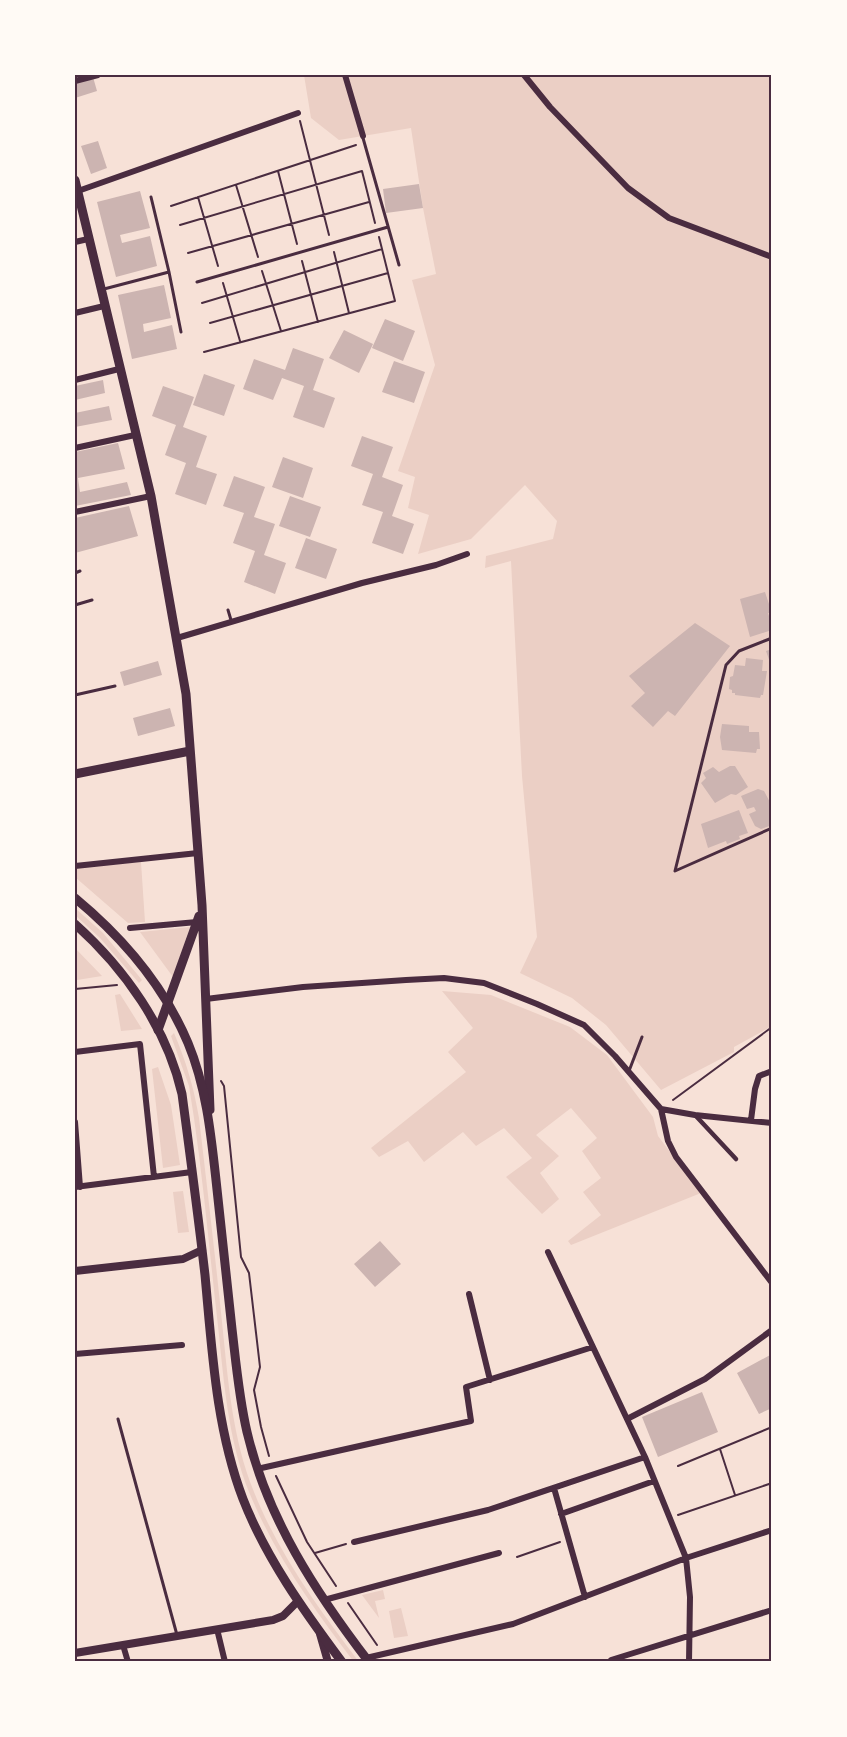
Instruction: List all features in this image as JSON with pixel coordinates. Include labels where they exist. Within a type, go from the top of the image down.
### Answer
[{"type":"main road","points":[[75,180],[151,496],[186,694],[202,905],[210,1127],[239,1385],[247,1432],[257,1469],[299,1562],[368,1660]]},
{"type":"main road","points":[[75,774],[190,751]]},
{"type":"main road","points":[[75,898],[109,927],[126,946],[168,1005],[188,1042],[210,1127]]},
{"type":"main road","points":[[158,1030],[198,922],[202,905]]},
{"type":"main road","points":[[75,924],[116,966],[139,997],[158,1030],[178,1076],[202,1250],[214,1366],[232,1467],[243,1500],[274,1562],[298,1602],[342,1662]]},
{"type":"street","points":[[75,81],[98,75]]},
{"type":"street","points":[[524,75],[550,107],[628,188],[669,218],[772,257]]},
{"type":"street","points":[[346,79],[364,139]]},
{"type":"street","points":[[78,191],[298,113]]},
{"type":"street","points":[[75,242],[88,239]]},
{"type":"street","points":[[75,313],[104,306]]},
{"type":"street","points":[[75,380],[119,369]]},
{"type":"street","points":[[75,448],[135,435]]},
{"type":"street","points":[[75,512],[151,496]]},
{"type":"street","points":[[177,638],[467,554]]},
{"type":"street","points":[[75,866],[198,853]]},
{"type":"street","points":[[130,928],[198,922]]},
{"type":"street","points":[[206,999],[303,987],[444,978],[484,983],[584,1025],[615,1056],[661,1109],[669,1141],[676,1157],[772,1283]]},
{"type":"street","points":[[75,1052],[140,1044],[154,1177]]},
{"type":"street","points":[[751,1120],[759,1076],[772,1071]]},
{"type":"street","points":[[661,1109],[695,1115],[751,1120],[771,1125]]},
{"type":"street","points":[[695,1115],[736,1159]]},
{"type":"street","points":[[75,1122],[78,1187],[192,1172]]},
{"type":"street","points":[[75,1271],[183,1259],[202,1250]]},
{"type":"street","points":[[549,1252],[645,1457],[686,1558],[690,1597],[689,1662]]},
{"type":"street","points":[[469,1294],[490,1380]]},
{"type":"street","points":[[627,1419],[705,1379],[772,1330]]},
{"type":"street","points":[[75,1354],[182,1345]]},
{"type":"street","points":[[257,1469],[471,1421],[466,1387],[593,1347]]},
{"type":"street","points":[[354,1542],[488,1510],[645,1457]]},
{"type":"street","points":[[561,1514],[654,1481]]},
{"type":"street","points":[[554,1488],[585,1597]]},
{"type":"street","points":[[368,1660],[383,1654],[513,1624],[686,1558],[772,1530]]},
{"type":"street","points":[[324,1600],[499,1553]]},
{"type":"street","points":[[75,1653],[278,1618],[298,1602]]},
{"type":"street","points":[[611,1661],[772,1610]]},
{"type":"street","points":[[217,1629],[225,1662]]},
{"type":"street","points":[[319,1632],[328,1662]]},
{"type":"street","points":[[123,1645],[128,1662]]},
{"type":"lane","points":[[364,139],[399,265]]},
{"type":"lane","points":[[151,197],[181,332]]},
{"type":"lane","points":[[197,282],[388,227]]},
{"type":"lane","points":[[100,290],[169,272]]},
{"type":"lane","points":[[75,573],[80,571]]},
{"type":"lane","points":[[75,605],[92,600]]},
{"type":"lane","points":[[228,610],[231,622]]},
{"type":"lane","points":[[772,638],[739,651],[726,665],[675,871],[772,828]]},
{"type":"lane","points":[[75,696],[115,686]]},
{"type":"lane","points":[[628,1073],[642,1037]]},
{"type":"lane","points":[[118,1419],[177,1636]]},
{"type":"path","points":[[298,113],[350,314]]},
{"type":"path","points":[[171,206],[310,161],[364,139]]},
{"type":"path","points":[[180,225],[362,171]]},
{"type":"path","points":[[188,253],[369,202]]},
{"type":"path","points":[[202,303],[382,249]]},
{"type":"path","points":[[210,323],[388,273]]},
{"type":"path","points":[[204,352],[395,301]]},
{"type":"path","points":[[75,989],[119,985]]},
{"type":"path","points":[[661,1109],[772,1027]]},
{"type":"path","points":[[221,1080],[224,1086],[241,1257],[249,1273],[260,1367],[254,1390],[272,1466],[291,1511],[315,1553],[383,1654]]},
{"type":"path","points":[[678,1466],[772,1427]]},
{"type":"path","points":[[720,1449],[735,1496]]},
{"type":"path","points":[[670,1518],[772,1483]]},
{"type":"path","points":[[518,1557],[569,1539]]},
{"type":"path","points":[[315,1553],[354,1542]]},
{"type":"shaded area","points":[[304,75],[772,75],[772,1026],[734,1047],[734,1052],[661,1090],[606,1025],[572,998],[520,973],[537,937],[522,776],[511,561],[485,568],[486,556],[553,539],[557,521],[525,485],[471,539],[418,554],[429,515],[408,508],[415,477],[398,471],[435,365],[412,280],[436,274],[411,128],[339,140],[311,118]]},
{"type":"shaded area","points":[[141,862],[145,922],[128,923],[75,877],[75,868]]},
{"type":"shaded area","points":[[75,908],[103,933],[142,980],[139,983],[100,938],[75,915]]},
{"type":"shaded area","points":[[190,927],[173,977],[140,932]]},
{"type":"shaded area","points":[[75,948],[102,976],[77,980]]},
{"type":"shaded area","points":[[442,991],[491,995],[570,1027],[607,1055],[653,1117],[658,1136],[701,1193],[571,1245],[568,1241],[601,1215],[583,1192],[601,1178],[582,1151],[597,1138],[571,1108],[536,1135],[559,1156],[540,1173],[559,1199],[542,1214],[506,1177],[532,1158],[504,1128],[476,1146],[463,1132],[424,1162],[408,1141],[379,1157],[371,1148],[466,1072],[448,1052],[473,1028]]},
{"type":"shaded area","points":[[120,994],[142,1029],[121,1031],[115,995]]},
{"type":"shaded area","points":[[174,1033],[189,1075],[199,1118],[229,1387],[236,1430],[247,1472],[264,1515],[287,1559],[314,1601],[359,1662],[354,1662],[339,1642],[283,1559],[259,1515],[236,1452],[225,1389],[194,1118],[189,1086],[171,1036]]},
{"type":"shaded area","points":[[158,1067],[171,1105],[180,1165],[163,1168],[152,1069]]},
{"type":"shaded area","points":[[183,1191],[189,1232],[178,1233],[173,1192]]},
{"type":"shaded area","points":[[383,1590],[385,1599],[375,1601],[379,1618],[362,1595]]},
{"type":"shaded area","points":[[401,1608],[408,1636],[394,1638],[389,1611]]},
{"type":"building","points":[[93,77],[97,91],[75,98],[75,83]]},
{"type":"building","points":[[98,141],[107,168],[91,174],[81,146]]},
{"type":"building","points":[[419,184],[423,208],[386,213],[383,189]]},
{"type":"building","points":[[140,191],[150,228],[120,235],[122,243],[150,236],[157,266],[116,277],[97,202]]},
{"type":"building","points":[[164,285],[171,318],[143,324],[144,332],[172,325],[177,349],[132,359],[118,295]]},
{"type":"building","points":[[385,319],[415,331],[403,361],[372,348]]},
{"type":"building","points":[[344,330],[373,344],[359,373],[329,358]]},
{"type":"building","points":[[293,348],[324,359],[313,390],[335,398],[324,428],[293,417],[304,386],[282,378],[273,400],[243,389],[254,359],[285,370]]},
{"type":"building","points":[[394,361],[425,372],[414,403],[382,392]]},
{"type":"building","points":[[204,374],[235,385],[224,416],[193,405]]},
{"type":"building","points":[[103,380],[105,393],[75,400],[75,386]]},
{"type":"building","points":[[163,386],[194,397],[183,427],[207,436],[196,467],[217,474],[206,505],[175,494],[186,463],[165,455],[176,425],[152,416]]},
{"type":"building","points":[[109,406],[112,420],[75,427],[75,413]]},
{"type":"building","points":[[362,436],[393,447],[382,477],[403,485],[392,516],[414,524],[403,554],[372,543],[383,512],[362,505],[373,474],[351,466]]},
{"type":"building","points":[[118,443],[125,469],[78,478],[80,492],[127,482],[131,495],[75,506],[75,452]]},
{"type":"building","points":[[283,457],[313,468],[303,498],[272,487]]},
{"type":"building","points":[[234,476],[265,487],[254,517],[275,524],[264,555],[286,563],[275,594],[244,582],[255,551],[233,543],[244,513],[223,506]]},
{"type":"building","points":[[290,496],[321,507],[310,537],[279,526]]},
{"type":"building","points":[[129,506],[138,536],[75,553],[75,518]]},
{"type":"building","points":[[306,538],[337,549],[326,579],[295,568]]},
{"type":"building","points":[[765,592],[772,613],[768,613],[772,617],[772,630],[750,637],[740,599]]},
{"type":"building","points":[[695,623],[730,646],[675,716],[668,711],[653,727],[631,706],[645,693],[629,676]]},
{"type":"building","points":[[772,649],[772,668],[766,651]]},
{"type":"building","points":[[746,658],[763,660],[762,671],[767,671],[763,695],[760,698],[735,695],[729,689],[730,677],[733,676],[735,665],[745,666]]},
{"type":"building","points":[[158,661],[162,675],[124,686],[120,672]]},
{"type":"building","points":[[170,708],[175,726],[138,736],[133,718]]},
{"type":"building","points":[[722,724],[749,726],[749,732],[759,732],[760,749],[757,749],[756,753],[722,750],[720,737]]},
{"type":"building","points":[[735,766],[748,787],[736,795],[731,794],[715,803],[701,783],[706,778],[703,773],[713,767],[719,772]]},
{"type":"building","points":[[758,789],[764,791],[772,806],[772,825],[761,829],[755,826],[749,814],[756,811],[754,807],[747,809],[741,796]]},
{"type":"building","points":[[739,810],[748,833],[727,844],[726,841],[708,848],[701,824]]},
{"type":"building","points":[[380,1241],[401,1264],[375,1287],[354,1264]]},
{"type":"building","points":[[772,1354],[772,1408],[759,1414],[737,1373]]},
{"type":"building","points":[[702,1392],[718,1432],[658,1457],[642,1417]]}]
